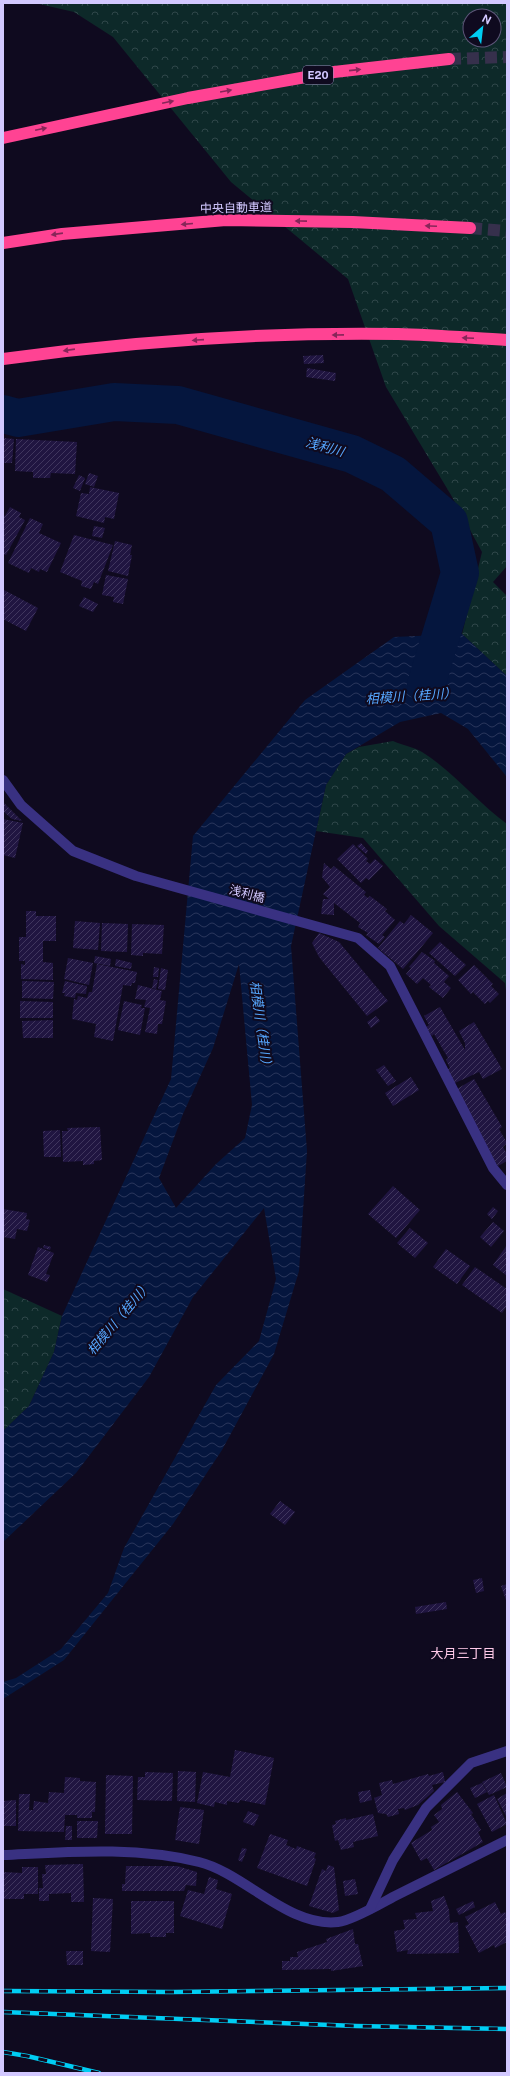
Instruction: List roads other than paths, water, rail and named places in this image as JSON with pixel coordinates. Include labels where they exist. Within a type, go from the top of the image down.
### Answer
[{"type":"highway","name":"E20","points":[[3,138],[188,98],[334,72],[449,59]]},
{"type":"highway","name":"中央自動車道","points":[[3,243],[62,234],[226,220],[353,222],[470,228]]},
{"type":"highway","points":[[3,359],[83,348],[237,337],[399,334],[507,340]]},
{"type":"street","name":"浅利橋","points":[[3,780],[21,805],[74,851],[143,878],[358,938],[390,966],[493,1168],[507,1185]]},
{"type":"street","points":[[370,1909],[393,1860],[426,1808],[471,1763],[507,1751]]},
{"type":"street","points":[[3,1855],[129,1852],[170,1856],[200,1862],[234,1878],[279,1906],[313,1920],[339,1922],[370,1909],[507,1840]]},
{"type":"water","name":"相模川（桂川）","points":[[462,634],[507,676],[507,777],[468,729],[441,713],[400,722],[346,754],[326,785],[291,946],[307,1151],[299,1271],[274,1354],[222,1450],[173,1524],[64,1660],[3,1699],[3,1682],[16,1678],[61,1649],[108,1593],[124,1548],[216,1385],[259,1341],[276,1279],[264,1208],[193,1297],[149,1377],[76,1473],[3,1542],[3,1431],[29,1406],[54,1352],[62,1316],[171,1079],[193,836],[305,700],[394,637]],"holes":[[[239,964],[252,1105],[245,1138],[216,1164],[176,1208],[159,1178],[183,1114],[213,1048]]]},
{"type":"waterway","name":"浅利川","points":[[3,414],[18,418],[114,402],[178,405],[352,454],[393,474],[449,522],[460,573],[426,685]]},
{"type":"tunnel","points":[[449,59],[507,57]]},
{"type":"tunnel","points":[[470,228],[507,231]]},
{"type":"railway","points":[[3,1991],[172,1992],[507,1988]]},
{"type":"railway","points":[[3,2012],[356,2026],[507,2029]]},
{"type":"railway","points":[[3,2052],[27,2056],[99,2073]]},
{"type":"district","name":"大月三丁目","points":[[463,1653]]}]
